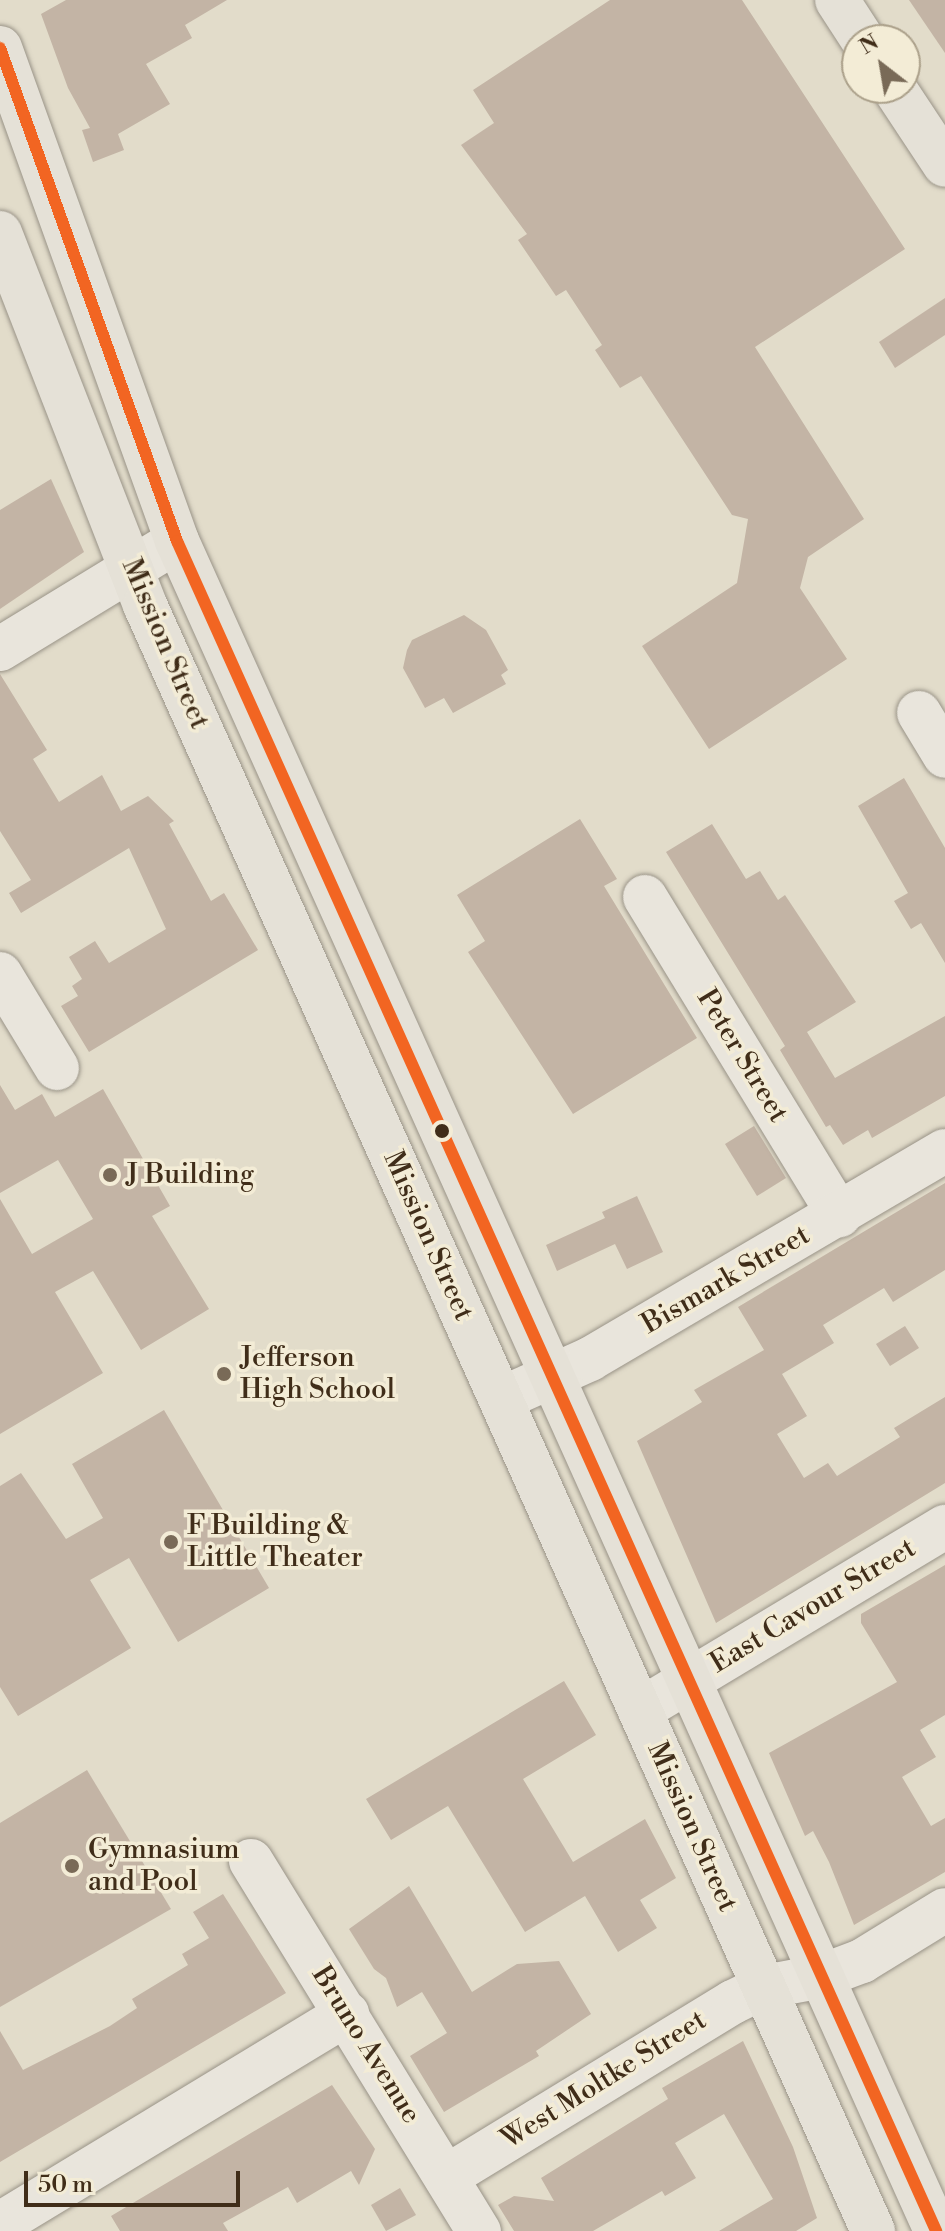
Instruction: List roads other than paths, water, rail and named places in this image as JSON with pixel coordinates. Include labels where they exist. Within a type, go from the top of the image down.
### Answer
[{"type":"main road","points":[[837,0],[853,24]]},
{"type":"main road","name":"Mission Street","points":[[0,48],[177,541],[936,2231]]},
{"type":"main road","points":[[905,104],[945,165]]},
{"type":"main road","name":"Mission Street","points":[[0,233],[132,567],[873,2231]]},
{"type":"street","points":[[0,649],[177,541]]},
{"type":"street","points":[[919,713],[945,756]]},
{"type":"street","name":"Peter Street","points":[[645,897],[839,1215]]},
{"type":"street","points":[[0,974],[57,1068]]},
{"type":"street","name":"Bismark Street","points":[[501,1399],[553,1375],[839,1215],[945,1151]]},
{"type":"street","name":"East Cavour Street","points":[[640,1710],[945,1527]]},
{"type":"street","name":"Bruno Avenue","points":[[251,1861],[479,2231]]},
{"type":"street","points":[[764,1987],[822,1976],[862,1961],[945,1910]]},
{"type":"street","name":"West Moltke Street","points":[[446,2177],[764,1987]]},
{"type":"street","points":[[0,2224],[347,2014]]},
{"type":"place","name":"J Building","points":[[110,1175]]},
{"type":"place","name":"Jefferson High School","points":[[224,1374]]},
{"type":"place","name":"F Building & Little Theater","points":[[171,1542]]},
{"type":"place","name":"Gymnasium and Pool","points":[[72,1866]]}]
